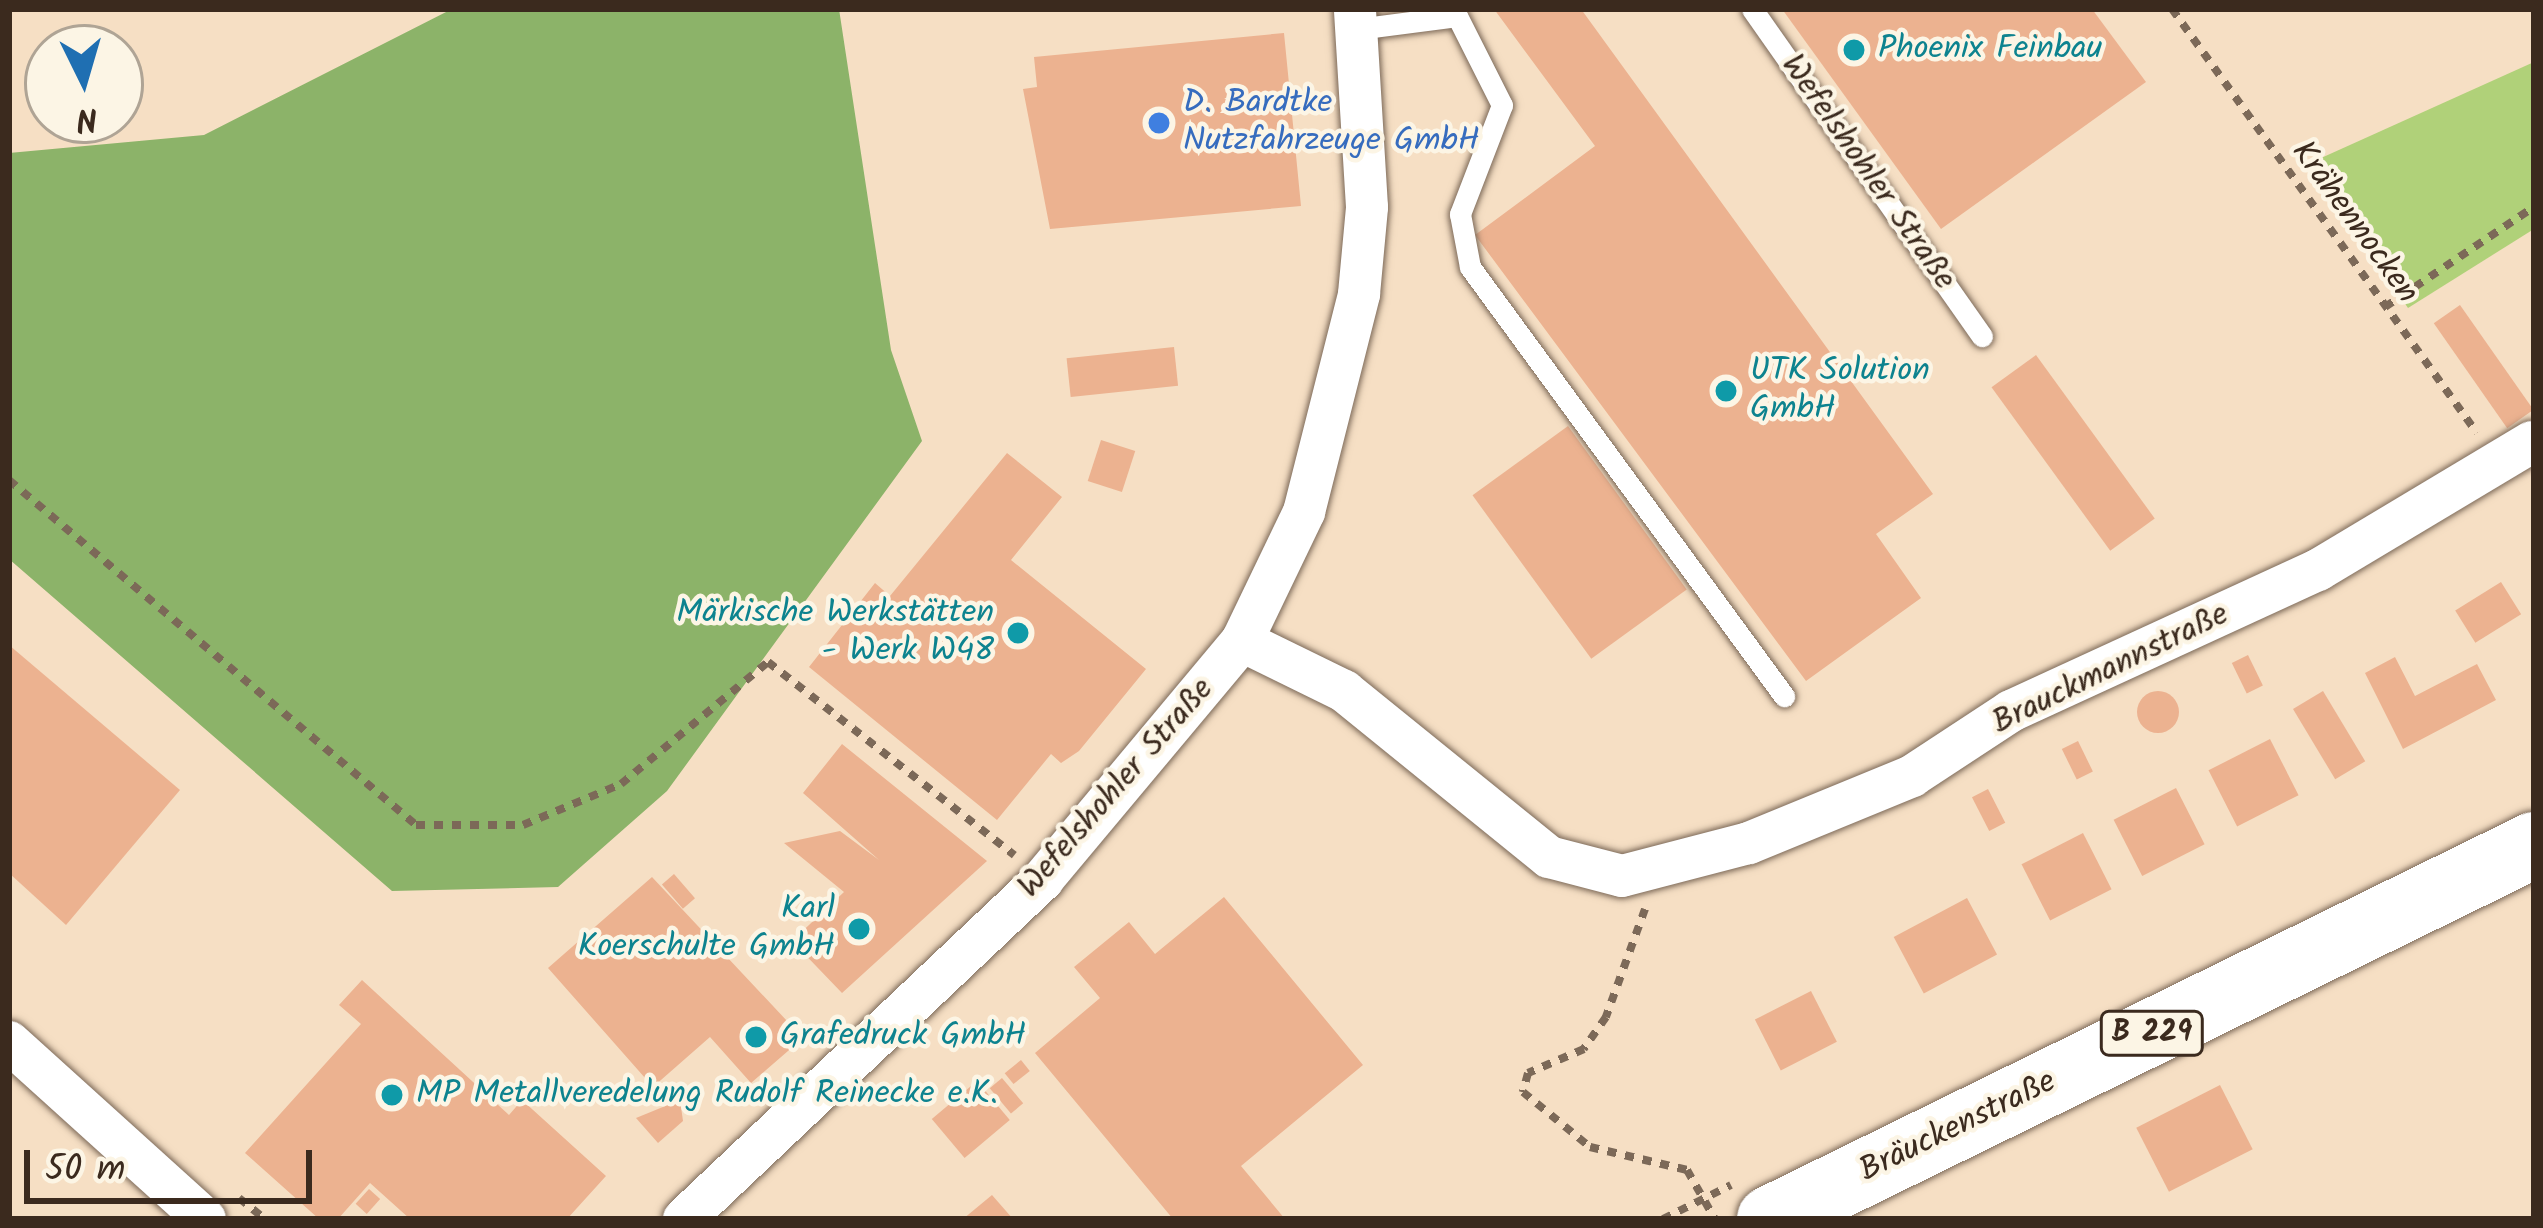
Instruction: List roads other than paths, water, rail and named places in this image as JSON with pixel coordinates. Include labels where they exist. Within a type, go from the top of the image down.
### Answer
[{"type":"main road","name":"Bräuckenstraße","points":[[1770,1219],[1846,1202],[2534,845]]},
{"type":"street","name":"Wefelshohler Straße","points":[[684,1219],[1043,879],[1242,641],[1304,512],[1354,317],[1367,207],[1356,19]]},
{"type":"street","name":"Brauckmannstraße","points":[[1242,641],[1343,691],[1549,857],[1622,876],[1912,776],[2011,711],[2318,570],[2522,449]]},
{"type":"street","points":[[9,1042],[204,1219]]},
{"type":"lane","name":"Wefelshohler Straße","points":[[1751,9],[1982,336]]},
{"type":"lane","name":"Wefelshohler Straße","points":[[1356,19],[1457,16],[1502,105],[1460,214],[1470,267],[1784,696]]},
{"type":"place","name":"Phoenix Feinbau","points":[[1854,50]]},
{"type":"place","name":"D. Bardtke Nutzfahrzeuge GmbH","points":[[1159,123]]},
{"type":"place","name":"UTK Solution GmbH","points":[[1726,391]]},
{"type":"place","name":"Märkische Werkstätten - Werk W48","points":[[1018,633]]},
{"type":"place","name":"Karl Koerschulte GmbH","points":[[859,929]]},
{"type":"place","name":"Grafedruck GmbH","points":[[756,1037]]},
{"type":"place","name":"MP Metallveredelung Rudolf Reinecke e.K.","points":[[392,1095]]}]
